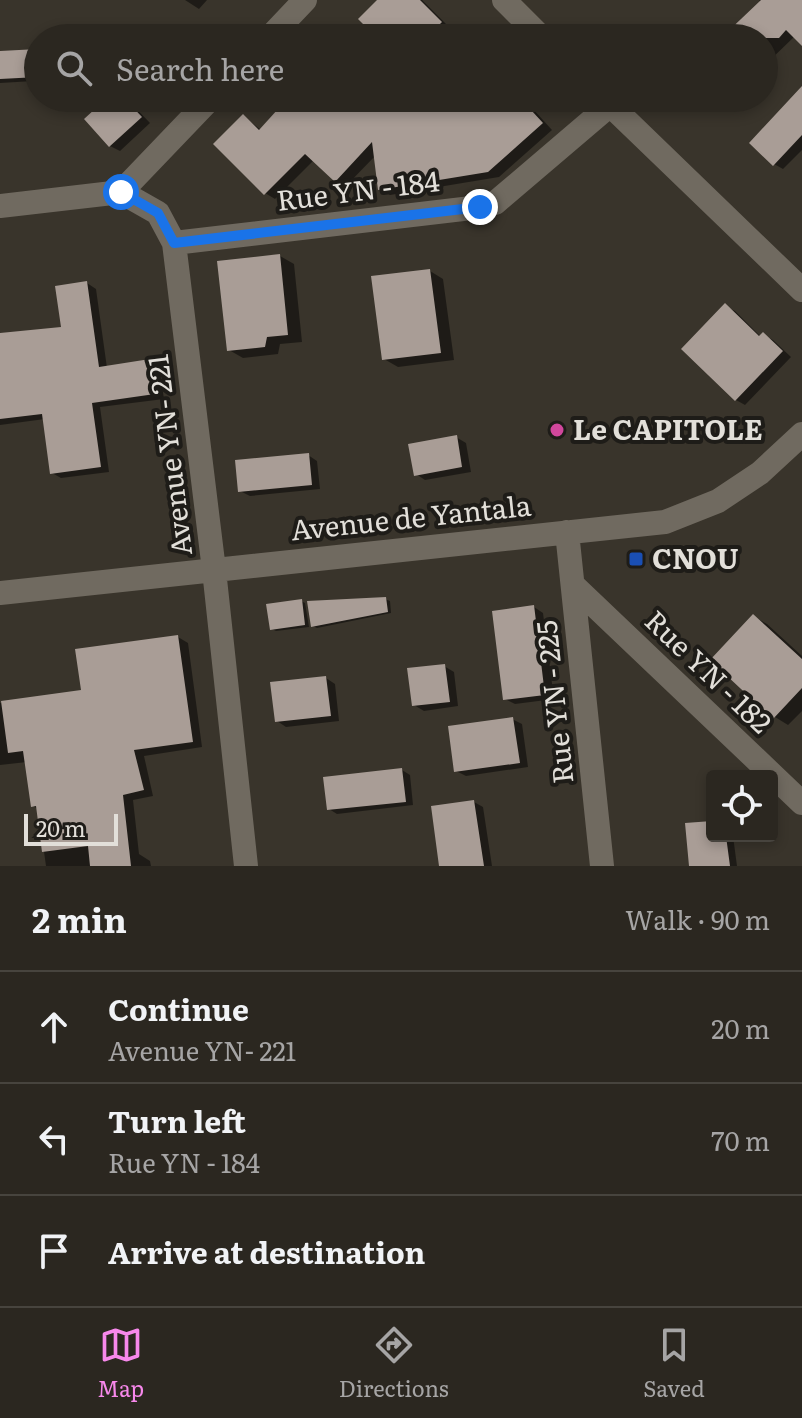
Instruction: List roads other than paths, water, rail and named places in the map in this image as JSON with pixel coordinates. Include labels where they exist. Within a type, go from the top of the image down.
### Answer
[{"type":"street","points":[[282,24],[305,0]]},
{"type":"street","points":[[504,0],[528,24]]},
{"type":"street","points":[[0,206],[121,192],[198,112]]},
{"type":"street","name":"Rue YN - 184","points":[[174,243],[495,203],[595,112]]},
{"type":"street","points":[[616,112],[802,290]]},
{"type":"street","name":"Avenue YN- 221","points":[[121,192],[158,213],[174,243],[246,866]]},
{"type":"street","name":"Avenue de Yantala","points":[[0,593],[665,522],[718,501],[760,473],[802,434]]},
{"type":"street","name":"Rue YN - 225","points":[[567,532],[602,866]]},
{"type":"street","name":"Rue YN - 182","points":[[573,585],[802,803]]},
{"type":"place","name":"Le CAPITOLE","points":[[557,430]]},
{"type":"place","name":"CNOU","points":[[636,559]]}]
